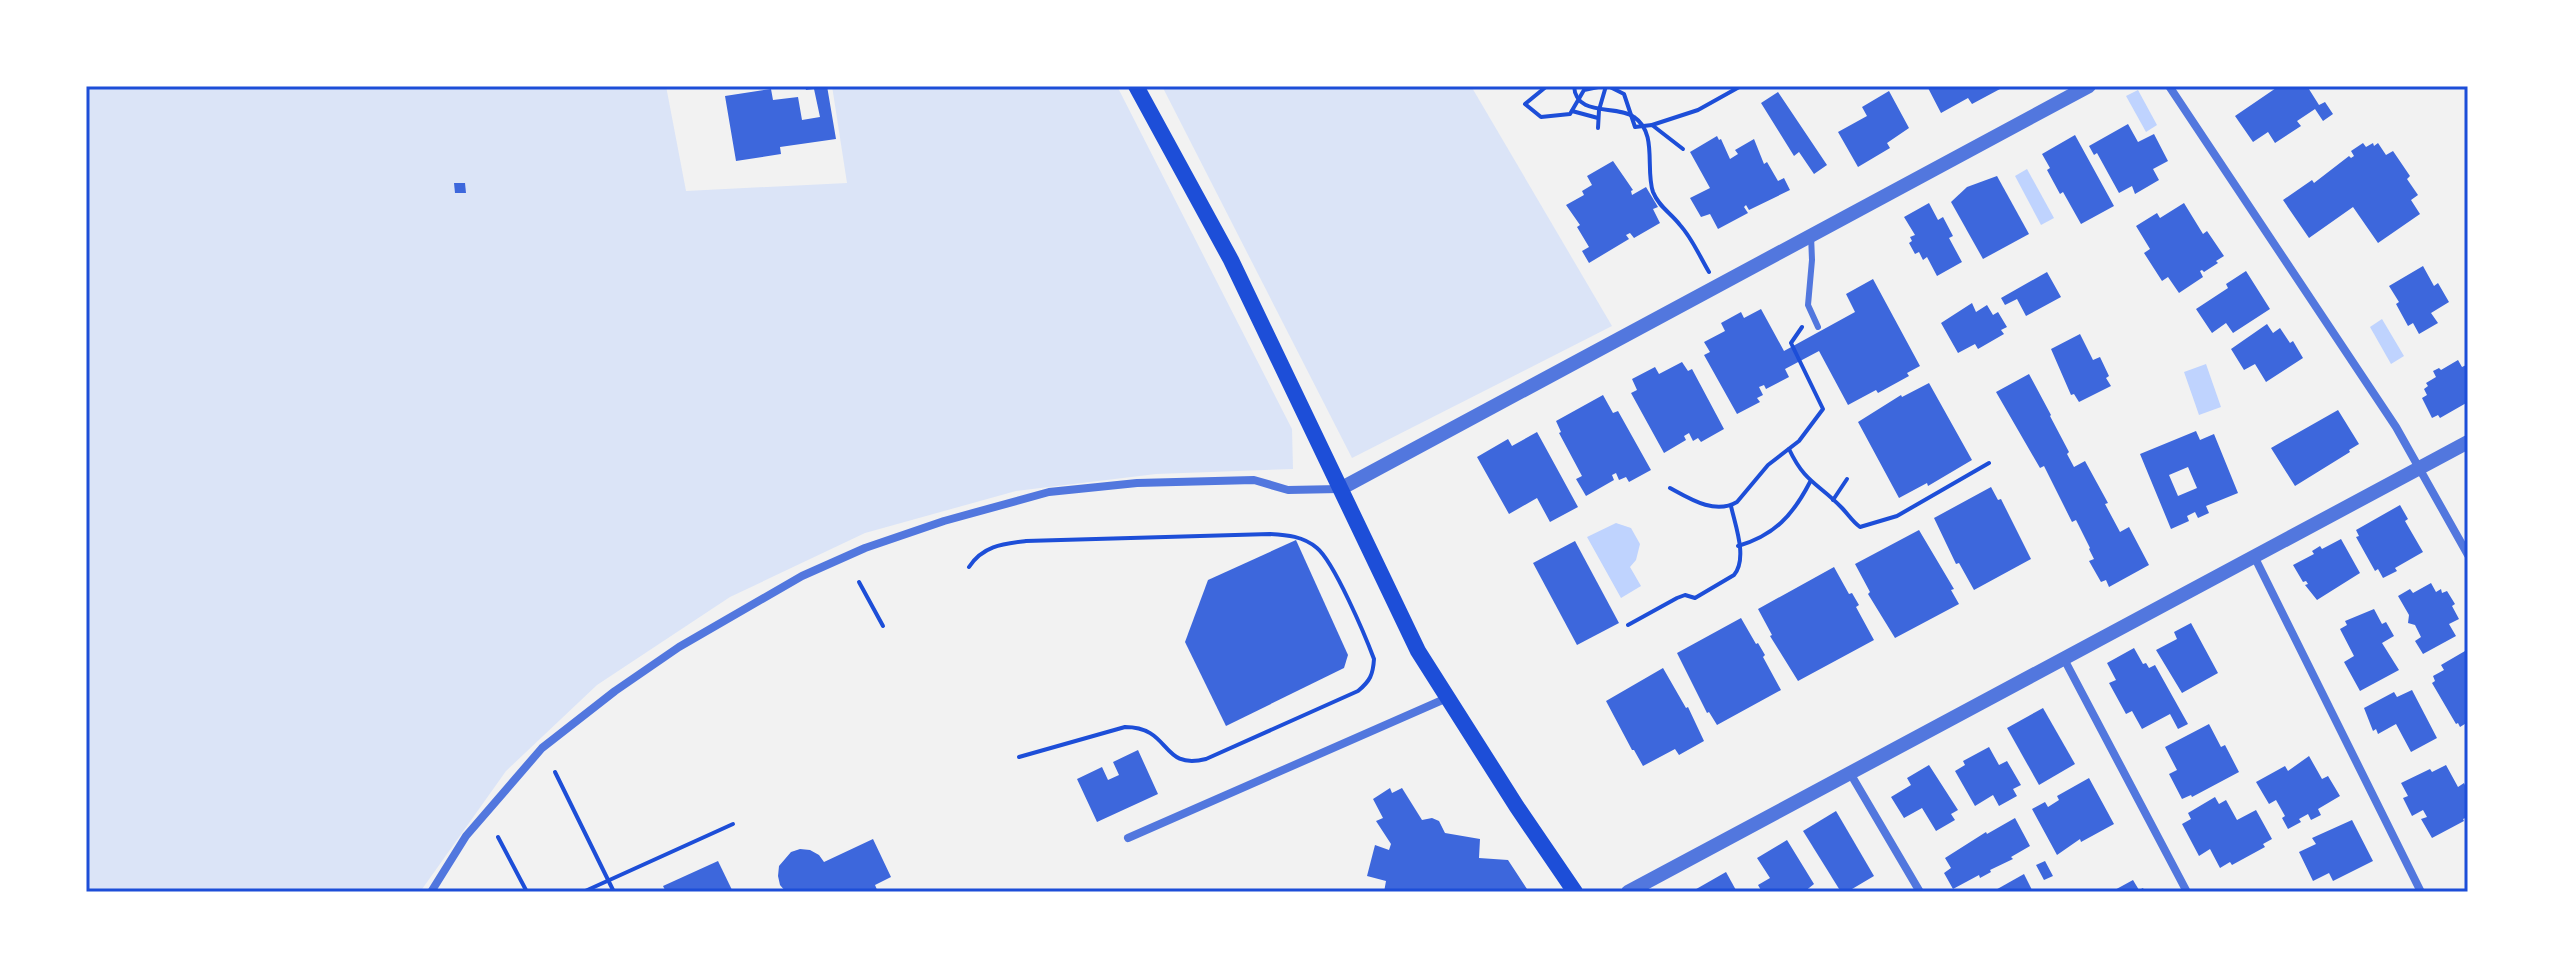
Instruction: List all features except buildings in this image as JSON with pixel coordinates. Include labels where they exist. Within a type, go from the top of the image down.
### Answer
[{"type":"main road","points":[[1136,86],[1231,260],[1418,651],[1575,892]]},
{"type":"street","points":[[431,892],[466,836],[542,748],[571,723],[679,647],[815,570],[865,548],[944,521],[1049,492],[1137,483],[1254,480],[1288,490],[1340,489],[2089,86]]},
{"type":"street","points":[[2169,86],[2396,427],[2468,555]]},
{"type":"street","points":[[1628,892],[2468,442]]},
{"type":"street","points":[[2254,556],[2421,892]]},
{"type":"street","points":[[2064,659],[2187,892]]},
{"type":"street","points":[[1128,838],[1447,698]]},
{"type":"street","points":[[1850,773],[1920,892]]},
{"type":"lane","points":[[1811,235],[1808,305],[1818,327]]},
{"type":"path","points":[[1547,86],[1525,104],[1541,117],[1570,114],[1584,90],[1606,86],[1624,94],[1635,127],[1652,125],[1698,110],[1741,86]]},
{"type":"path","points":[[1574,86],[1578,100],[1599,110],[1631,114]]},
{"type":"path","points":[[1598,128],[1606,86]]},
{"type":"path","points":[[1572,111],[1598,118]]},
{"type":"path","points":[[1642,125],[1649,146],[1650,183],[1654,194],[1666,212],[1681,225],[1718,286]]},
{"type":"path","points":[[1652,125],[1683,149]]},
{"type":"path","points":[[1670,488],[1708,506],[1731,506],[1768,465],[1799,441],[1823,409],[1791,343],[1794,335],[1813,316]]},
{"type":"path","points":[[1789,449],[1797,467],[1810,482],[1860,527],[1897,516],[1989,463]]},
{"type":"path","points":[[1833,500],[1847,479]]},
{"type":"path","points":[[1738,546],[1761,537],[1785,520],[1797,507],[1810,482]]},
{"type":"path","points":[[1628,625],[1677,598],[1685,595],[1695,598],[1734,575],[1739,569],[1738,546],[1731,506]]},
{"type":"path","points":[[969,567],[987,549],[1026,541],[1270,534],[1302,538],[1318,549],[1329,563],[1374,659],[1369,682],[1358,691],[1206,759],[1183,762],[1151,732],[1138,727],[1125,727],[1019,757]]},
{"type":"path","points":[[859,582],[883,626]]},
{"type":"path","points":[[555,772],[614,892]]},
{"type":"path","points":[[583,892],[733,824]]},
{"type":"path","points":[[498,837],[527,892]]},
{"type":"shaded area","points":[[86,86],[666,86],[686,191],[847,183],[832,86],[1117,86],[1292,429],[1293,469],[1156,474],[1016,491],[865,533],[730,597],[597,685],[506,771],[420,892],[86,892]]},
{"type":"shaded area","points":[[1162,86],[1471,86],[1612,326],[1352,458]]},
{"type":"water","points":[[2138,90],[2157,125],[2146,132],[2126,96]]},
{"type":"water","points":[[2027,169],[2054,218],[2041,225],[2015,176]]},
{"type":"water","points":[[2382,319],[2404,356],[2391,364],[2370,327]]},
{"type":"water","points":[[2206,364],[2221,407],[2199,415],[2184,372]]},
{"type":"water","points":[[1616,523],[1631,528],[1640,544],[1636,560],[1630,567],[1641,586],[1621,598],[1587,537]]}]
